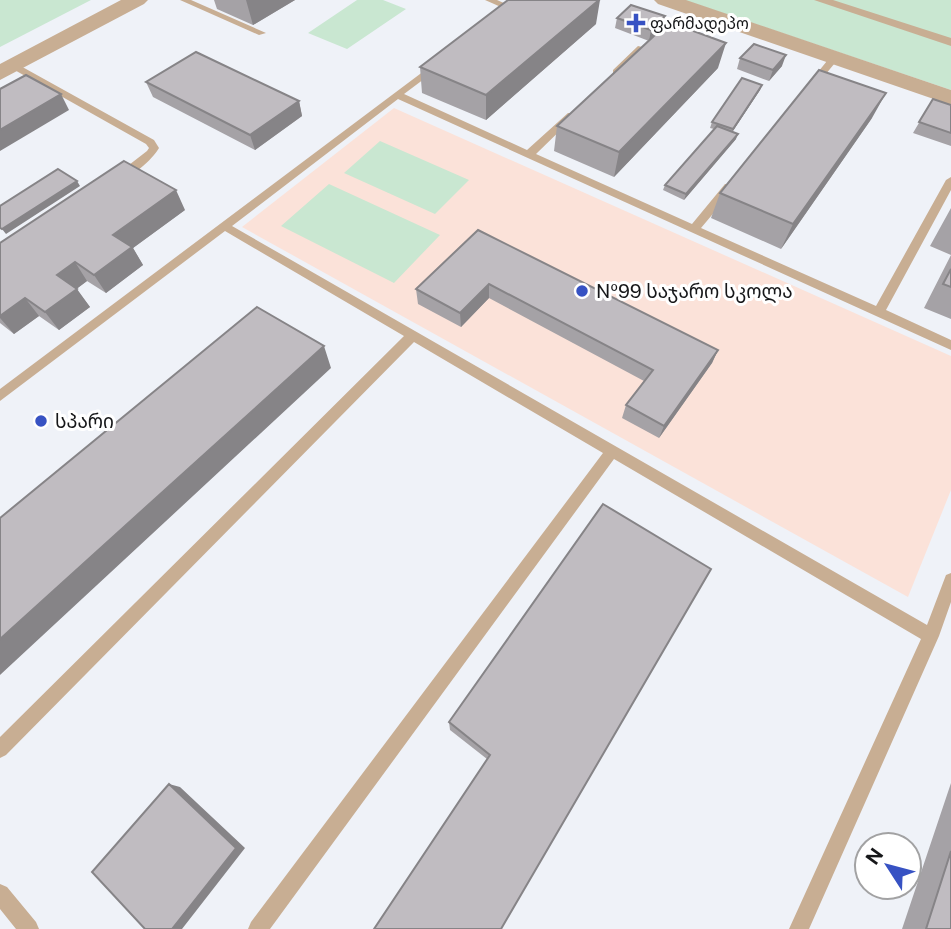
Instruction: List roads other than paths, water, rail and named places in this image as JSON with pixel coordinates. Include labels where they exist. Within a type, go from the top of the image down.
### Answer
[{"type":"street","points":[[7,70],[137,0]]},
{"type":"street","points":[[665,0],[951,98]]},
{"type":"street","points":[[820,0],[951,42]]},
{"type":"lane","points":[[184,0],[199,2],[262,33]]},
{"type":"lane","points":[[489,0],[513,9]]},
{"type":"lane","points":[[502,16],[524,0]]},
{"type":"lane","points":[[603,83],[641,48]]},
{"type":"lane","points":[[807,92],[834,58]]},
{"type":"lane","points":[[0,396],[439,64]]},
{"type":"lane","points":[[7,70],[150,142],[154,148],[146,160],[114,181]]},
{"type":"lane","points":[[397,95],[951,345]]},
{"type":"lane","points":[[528,155],[575,110]]},
{"type":"lane","points":[[694,229],[738,176]]},
{"type":"lane","points":[[878,312],[951,180]]},
{"type":"lane","points":[[224,226],[931,636]]},
{"type":"lane","points":[[0,749],[413,335]]},
{"type":"lane","points":[[258,929],[612,451]]},
{"type":"lane","points":[[799,929],[931,636],[951,581]]},
{"type":"lane","points":[[0,894],[29,929]]},
{"type":"place","name":"ფარმადეპო","points":[[636,23]]},
{"type":"place","name":"№99 საჯარო სკოლა","points":[[582,291]]},
{"type":"place","name":"სპარი","points":[[41,421]]}]
